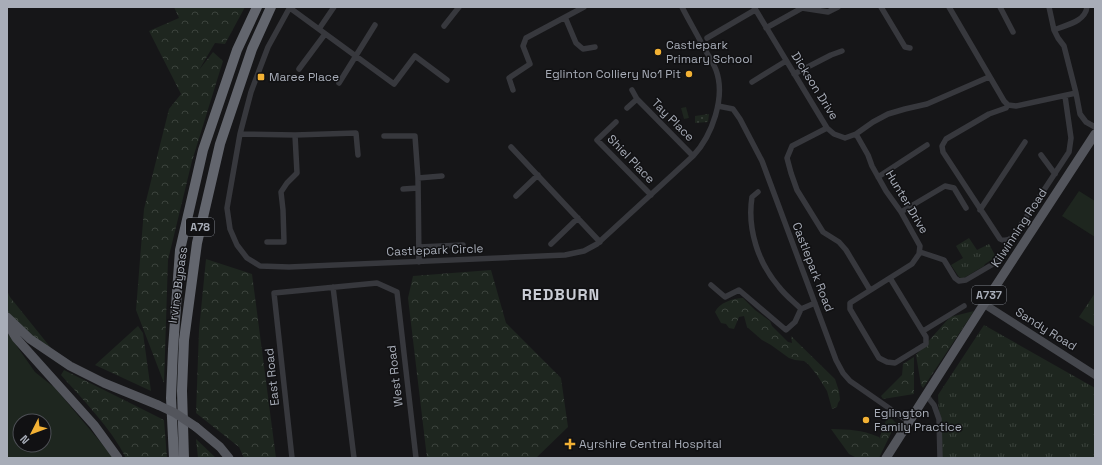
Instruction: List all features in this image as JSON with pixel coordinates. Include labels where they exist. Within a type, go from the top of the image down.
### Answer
[{"type":"highway","name":"Irvine Bypass","points":[[174,458],[171,398],[180,250],[203,150],[237,50],[257,7]]},
{"type":"highway","name":"Irvine Bypass","points":[[184,458],[182,392],[184,340],[197,243],[220,144],[252,49],[271,7]]},
{"type":"main road","name":"Kilwinning Road","points":[[886,458],[1095,134]]},
{"type":"main road","name":"Sandy Road","points":[[984,304],[1095,375]]},
{"type":"main road","points":[[7,317],[30,339],[70,366],[104,383],[158,404],[175,413],[196,427],[220,447],[229,458]]},
{"type":"main road","points":[[7,323],[16,338],[94,425],[118,458]]},
{"type":"street","points":[[290,7],[394,84],[415,56],[447,80]]},
{"type":"street","name":"Castlepark Circle","points":[[290,7],[268,47],[251,92],[240,134],[227,208],[230,229],[237,245],[247,258],[260,266],[288,267],[419,262],[565,255],[584,252],[600,242],[693,156],[702,147],[710,130],[718,106],[719,84],[716,71],[682,7]]},
{"type":"street","points":[[319,29],[334,7]]},
{"type":"street","points":[[444,26],[459,7]]},
{"type":"street","points":[[513,90],[509,78],[530,64],[523,46],[526,38],[584,7]]},
{"type":"street","points":[[766,28],[802,8],[828,12],[838,7]]},
{"type":"street","points":[[881,7],[905,47],[910,48]]},
{"type":"street","points":[[949,7],[989,77],[1008,105],[1016,106],[1076,94]]},
{"type":"street","points":[[1000,7],[1013,32]]},
{"type":"street","points":[[1049,7],[1054,30],[1064,46],[1080,114],[1086,122],[1095,127]]},
{"type":"street","points":[[1054,30],[1080,20],[1086,13],[1087,7]]},
{"type":"street","points":[[707,38],[754,8]]},
{"type":"street","name":"Dickson Drive","points":[[754,8],[826,128],[834,134],[845,138],[856,134]]},
{"type":"street","points":[[565,17],[576,42],[582,49],[594,47]]},
{"type":"street","points":[[339,83],[375,26]]},
{"type":"street","points":[[299,68],[325,34]]},
{"type":"street","points":[[794,74],[842,51]]},
{"type":"street","points":[[752,82],[786,61]]},
{"type":"street","points":[[856,134],[888,114],[927,104],[989,77]]},
{"type":"street","name":"Tay Place","points":[[632,90],[637,99],[693,156]]},
{"type":"street","points":[[1008,105],[1006,108],[989,114],[946,139],[942,143],[943,152],[980,210],[1000,239],[1003,241],[1013,237],[1069,152],[1071,145],[1069,116],[1065,96]]},
{"type":"street","name":"Tay Place","points":[[627,108],[637,99]]},
{"type":"street","name":"Castlepark Road","points":[[718,106],[733,109],[740,119],[762,161],[836,360],[843,373],[860,389],[909,422]]},
{"type":"street","name":"Shiel Place","points":[[616,122],[598,140],[651,195]]},
{"type":"street","points":[[826,128],[792,146],[787,158],[797,190],[823,232],[839,242],[846,250],[870,290]]},
{"type":"street","points":[[240,134],[295,135],[356,133],[358,155]]},
{"type":"street","name":"Hunter Drive","points":[[856,134],[878,177],[901,212],[920,246],[920,252],[912,264],[850,303],[850,309],[879,358],[887,362],[895,363],[926,344],[926,337],[923,331]]},
{"type":"street","points":[[267,242],[284,242],[281,192],[287,183],[297,173],[295,135]]},
{"type":"street","points":[[384,136],[415,136],[418,178],[419,262]]},
{"type":"street","points":[[980,210],[1025,142]]},
{"type":"street","points":[[878,177],[927,145]]},
{"type":"street","points":[[511,147],[600,242]]},
{"type":"street","points":[[1041,155],[1055,174]]},
{"type":"street","points":[[418,178],[442,176]]},
{"type":"street","points":[[516,196],[538,176]]},
{"type":"street","points":[[901,212],[945,186],[954,188],[966,208]]},
{"type":"street","points":[[403,190],[418,188]]},
{"type":"street","points":[[758,192],[752,197],[750,209],[754,236],[761,261],[779,287],[801,309]]},
{"type":"street","points":[[551,244],[578,218]]},
{"type":"street","points":[[419,247],[463,245]]},
{"type":"street","points":[[920,252],[944,260],[955,278],[959,281],[966,280],[1000,260]]},
{"type":"street","points":[[890,278],[923,331],[964,306]]},
{"type":"street","name":"West Road","points":[[333,287],[378,283],[397,292],[416,458]]},
{"type":"street","points":[[711,285],[725,297],[738,290],[786,330],[796,322],[801,309],[815,303]]},
{"type":"street","points":[[333,287],[354,458]]},
{"type":"street","name":"East Road","points":[[292,458],[274,293],[333,287]]},
{"type":"street","points":[[926,395],[934,405],[939,420],[940,458]]},
{"type":"green space","points":[[174,7],[245,7],[225,44],[215,43],[199,70],[213,52],[223,61],[192,161],[168,260],[164,383],[136,310],[144,209],[169,109],[181,94],[149,31],[179,18]]},
{"type":"green space","points":[[686,107],[689,118],[684,119],[681,108]]},
{"type":"green space","points":[[709,114],[708,122],[695,123],[695,116]]},
{"type":"green space","points":[[1079,191],[1095,201],[1095,237],[1062,216]]},
{"type":"green space","points":[[969,238],[977,250],[989,244],[996,257],[962,279],[951,265],[963,258],[956,246]]},
{"type":"green space","points":[[206,259],[252,274],[276,458],[244,458],[239,447],[196,413],[199,330]]},
{"type":"green space","points":[[491,270],[506,323],[561,378],[568,427],[536,458],[427,458],[408,298],[413,276]]},
{"type":"green space","points":[[7,291],[10,297],[51,348],[46,350],[7,316]]},
{"type":"green space","points":[[1095,293],[1095,327],[1079,317]]},
{"type":"green space","points":[[743,298],[755,310],[770,321],[772,326],[788,342],[792,343],[791,336],[835,379],[840,400],[837,407],[832,409],[827,391],[808,364],[804,361],[789,358],[762,340],[747,327],[744,316],[739,317],[734,329],[721,323],[715,312],[717,309],[727,302]]},
{"type":"green space","points":[[974,311],[923,388],[921,385],[916,355],[950,317]]},
{"type":"green space","points":[[984,325],[1095,388],[1095,458],[941,458],[938,395]]},
{"type":"green space","points":[[138,326],[143,333],[151,391],[95,365]]},
{"type":"green space","points":[[7,332],[35,372],[55,388],[114,458],[7,458]]},
{"type":"green space","points":[[914,357],[914,394],[883,399],[881,396],[902,375],[903,364]]},
{"type":"green space","points":[[64,370],[164,420],[167,458],[126,458],[104,425],[61,375]]},
{"type":"green space","points":[[888,415],[896,423],[879,458],[857,458],[849,454],[831,429],[860,431],[872,434],[879,437],[879,439]]},
{"type":"green space","points":[[196,439],[216,458],[198,458]]},
{"type":"place","name":"Castlepark Primary School","points":[[658,52]]},
{"type":"place","name":"Eglinton Colliery No1 Pit","points":[[689,74]]},
{"type":"place","name":"Maree Place","points":[[261,77]]},
{"type":"place","name":"Eglington Family Practice","points":[[866,420]]},
{"type":"place","name":"Ayrshire Central Hospital","points":[[570,444]]},
{"type":"district","name":"REDBURN","points":[[561,294]]}]
